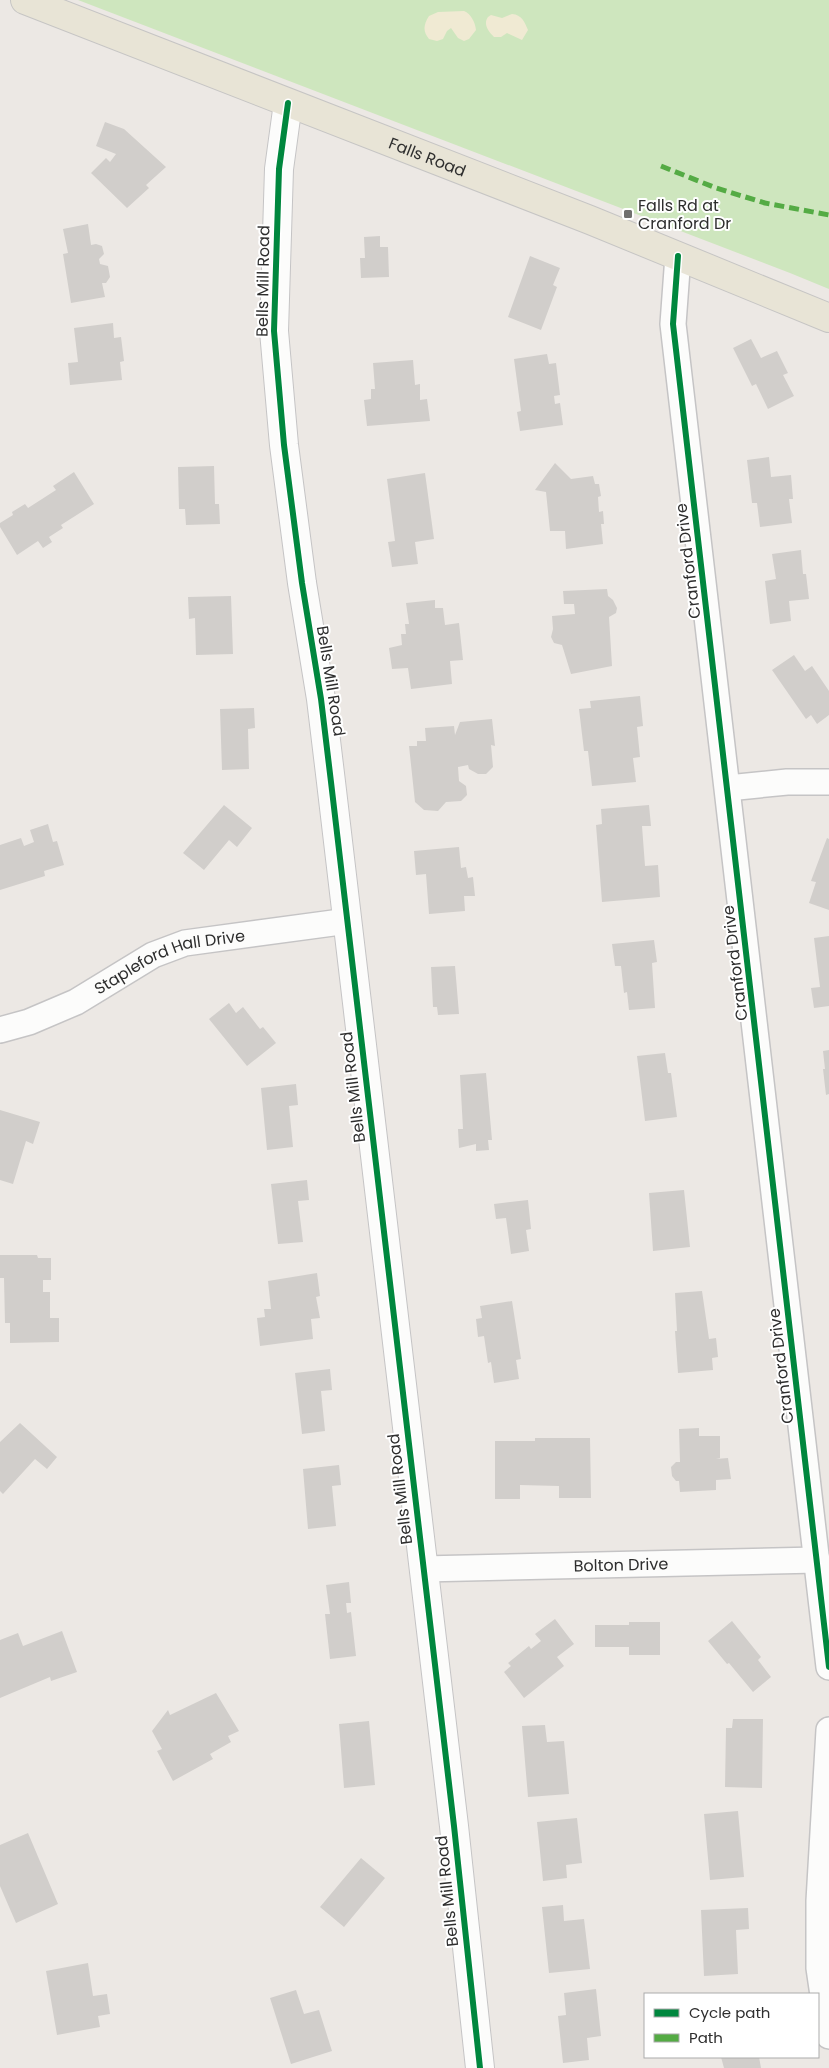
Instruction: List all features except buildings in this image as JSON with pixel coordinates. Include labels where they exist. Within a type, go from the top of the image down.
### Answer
[{"type":"main road","name":"Falls Road","points":[[25,0],[678,256],[829,318]]},
{"type":"street","name":"Bells Mill Road","points":[[288,103],[279,169],[274,332],[284,445],[302,583],[322,708],[348,921],[455,1835],[480,2068]]},
{"type":"street","name":"Cranford Drive","points":[[678,256],[674,324],[829,1667]]},
{"type":"street","points":[[728,788],[788,782],[829,782]]},
{"type":"street","name":"Stapleford Hall Drive","points":[[0,1030],[29,1022],[76,1002],[153,955],[186,943],[348,921]]},
{"type":"street","name":"Bolton Drive","points":[[423,1569],[817,1560]]},
{"type":"street","points":[[829,1730],[819,1901],[819,1968],[822,2001],[829,2036]]},
{"type":"green space","points":[[78,0],[829,0],[829,289],[790,273]]},
{"type":"sand","points":[[464,11],[471,16],[476,30],[469,39],[464,41],[458,38],[451,28],[443,39],[437,41],[429,39],[424,28],[429,16],[438,12]]},
{"type":"sand","points":[[512,14],[524,21],[528,30],[522,40],[507,33],[501,37],[494,37],[487,27],[488,17],[491,15],[502,18]]},
{"type":"marked path","points":[[661,166],[716,188],[765,203],[829,215]]},
{"type":"cycle path","points":[[288,103],[279,169],[274,331],[284,445],[302,583],[321,699],[454,1826],[480,2068]]},
{"type":"cycle path","points":[[678,256],[673,324],[829,1667]]},
{"type":"place","name":"Falls Rd at Cranford Dr","points":[[628,214]]}]
